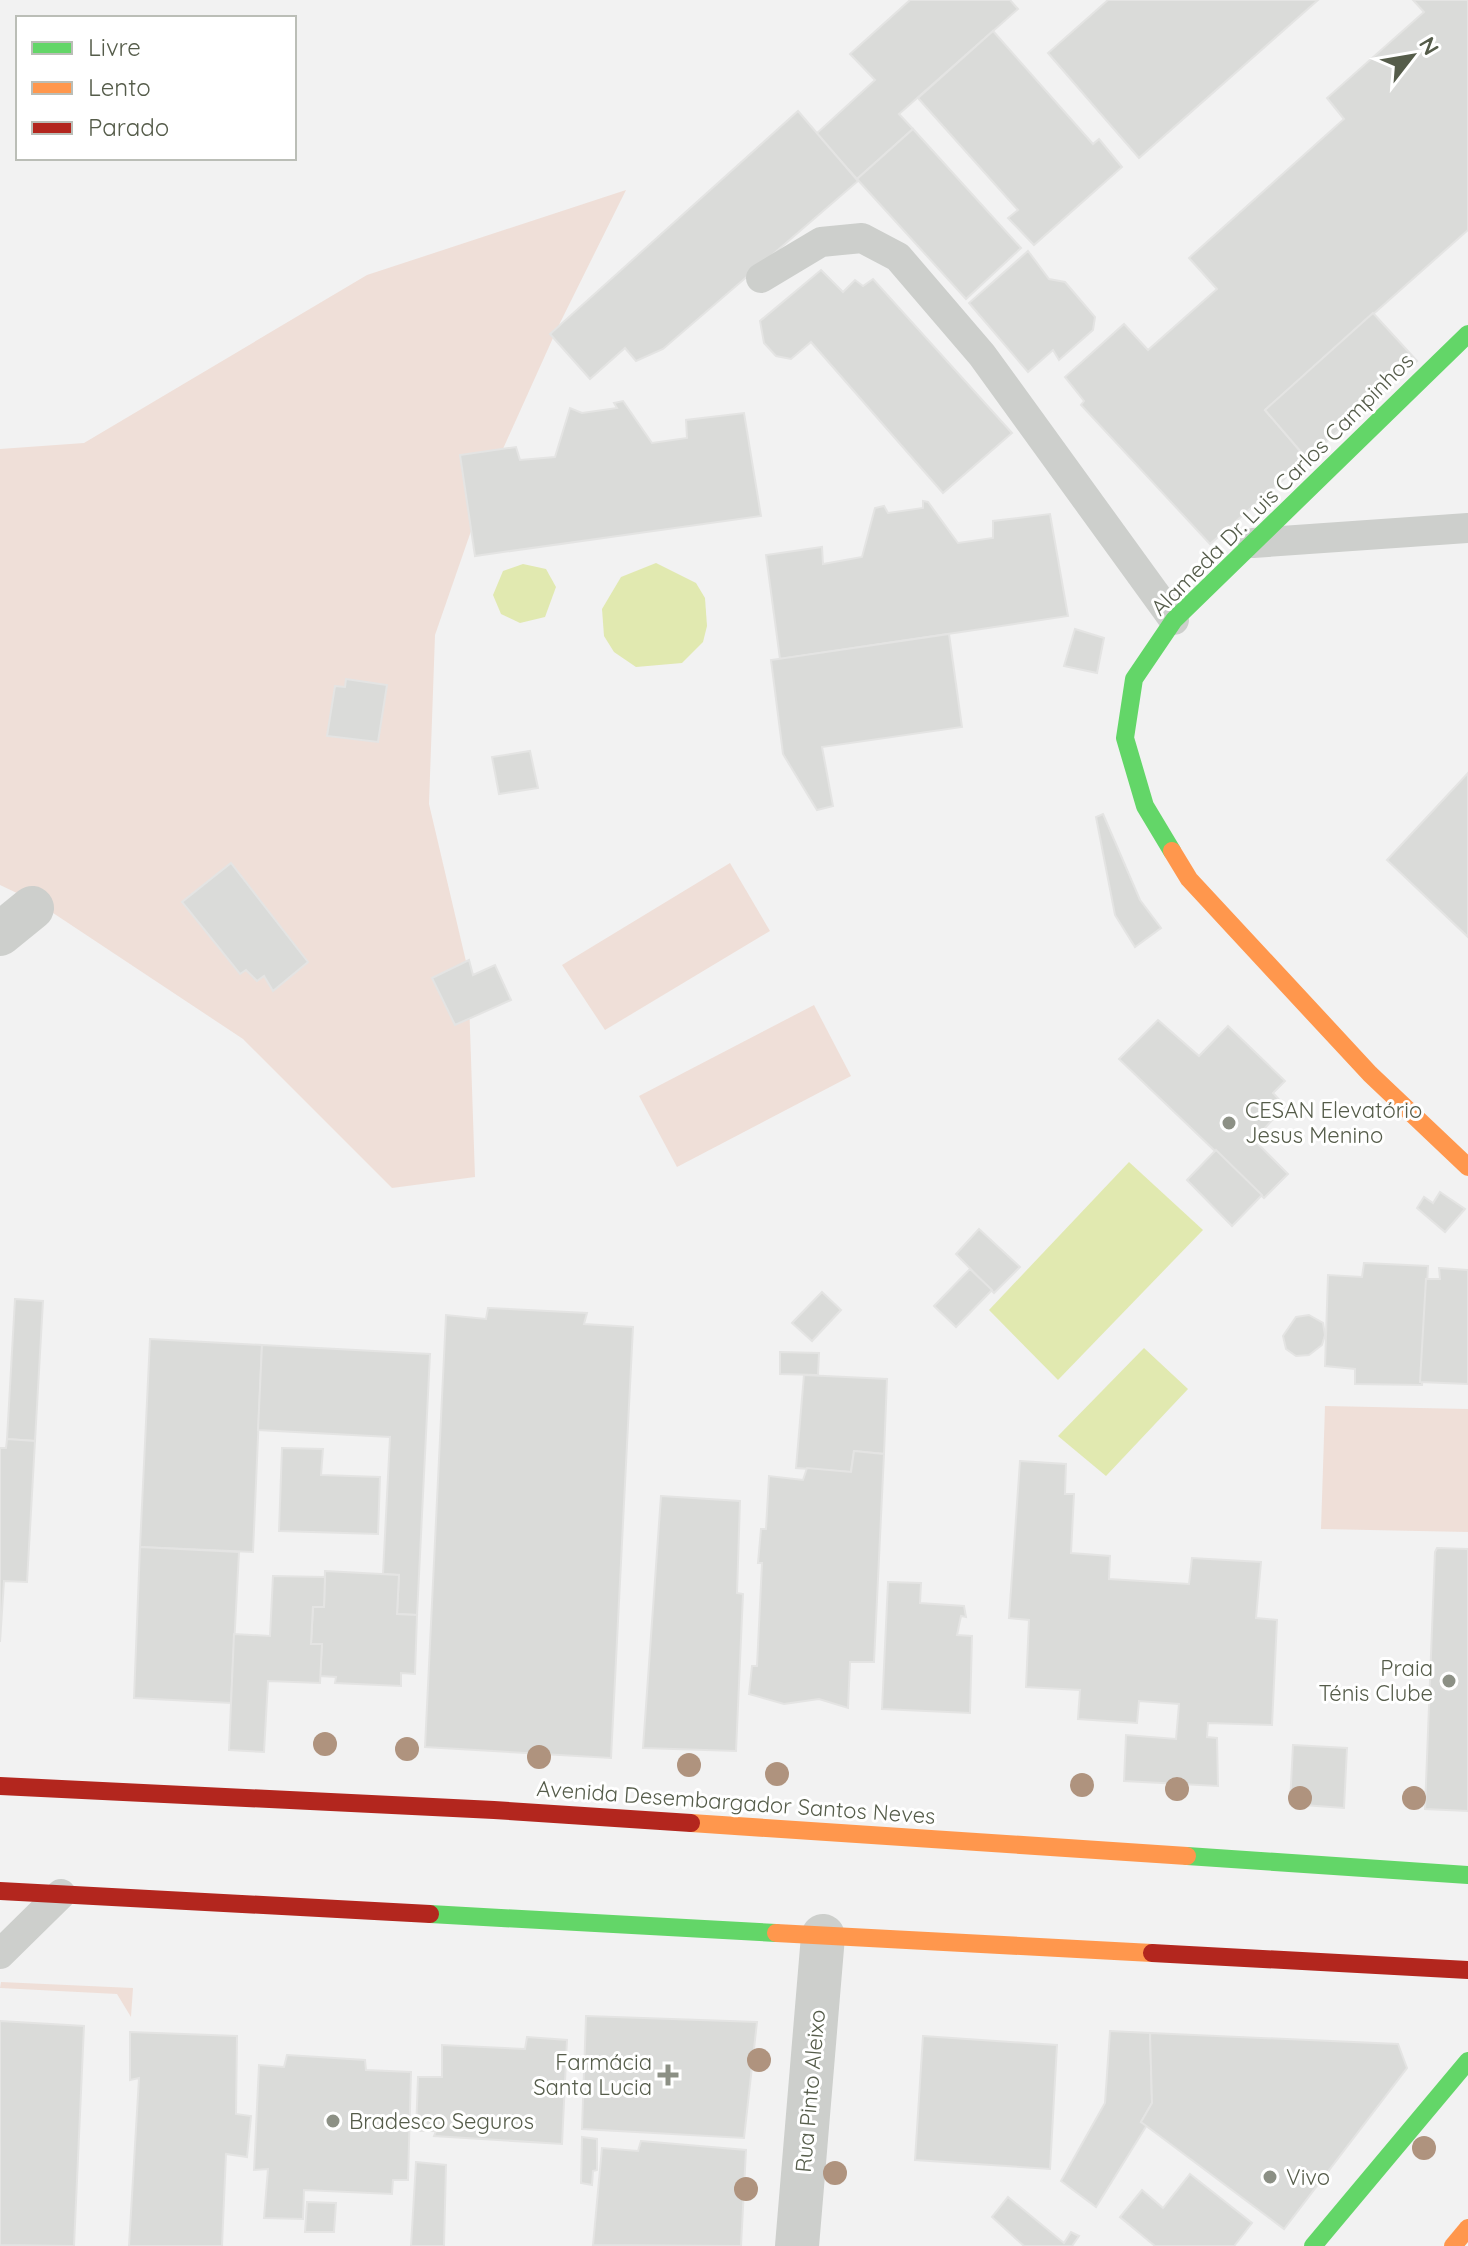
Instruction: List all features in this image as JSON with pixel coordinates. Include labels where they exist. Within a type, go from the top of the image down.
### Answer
[{"type":"main road","name":"Alameda Dr. Luis Carlos Campinhos","points":[[1468,334],[1174,620],[1134,679],[1125,738],[1145,806],[1189,879],[1370,1074],[1468,1167]]},
{"type":"main road","name":"Avenida Desembargador Santos Neves","points":[[0,1786],[494,1810],[1468,1875]]},
{"type":"main road","points":[[0,1891],[1468,1970]]},
{"type":"main road","points":[[1313,2246],[1468,2061]]},
{"type":"main road","points":[[1453,2246],[1468,2228]]},
{"type":"street","name":"Rua Pinto Aleixo","points":[[797,2246],[823,1936]]},
{"type":"lane","points":[[761,278],[821,242],[862,238],[898,257],[982,355],[1174,620]]},
{"type":"lane","points":[[1253,543],[1468,528]]},
{"type":"lane","points":[[0,1954],[61,1894]]},
{"type":"shaded area","points":[[626,190],[557,329],[488,482],[435,635],[429,804],[468,970],[475,1177],[392,1188],[243,1039],[38,903],[0,885],[0,449],[84,443],[367,275]]},
{"type":"shaded area","points":[[656,563],[696,583],[705,598],[707,626],[703,642],[682,663],[636,667],[614,652],[604,636],[602,609],[621,577]]},
{"type":"shaded area","points":[[523,564],[546,569],[556,587],[545,617],[520,623],[501,614],[493,595],[503,571]]},
{"type":"shaded area","points":[[730,863],[770,931],[605,1030],[562,965]]},
{"type":"shaded area","points":[[814,1005],[851,1076],[677,1167],[639,1096]]},
{"type":"shaded area","points":[[1129,1162],[1203,1230],[1058,1380],[989,1310]]},
{"type":"shaded area","points":[[1144,1348],[1188,1389],[1106,1476],[1058,1436]]},
{"type":"shaded area","points":[[1325,1406],[1468,1409],[1468,1532],[1321,1529]]},
{"type":"shaded area","points":[[1,1982],[133,1988],[131,2017],[117,1994],[0,1988]]},
{"type":"building","points":[[910,0],[1010,0],[1018,9],[899,114],[913,129],[857,179],[816,134],[875,80],[850,54]]},
{"type":"building","points":[[1108,0],[1318,0],[1139,158],[1048,53]]},
{"type":"building","points":[[1413,0],[1468,0],[1468,230],[1265,410],[1307,459],[1210,544],[1081,405],[1084,401],[1065,377],[1124,324],[1148,350],[1217,289],[1189,258],[1344,119],[1327,98],[1424,12]]},
{"type":"building","points":[[993,31],[1093,144],[1099,139],[1122,167],[1034,245],[1008,218],[1018,210],[918,98]]},
{"type":"building","points":[[798,111],[858,181],[663,349],[636,361],[625,348],[590,379],[550,334]]},
{"type":"building","points":[[913,129],[1021,248],[966,299],[857,179]]},
{"type":"building","points":[[1028,251],[1049,279],[1065,282],[1095,317],[1093,330],[1059,360],[1053,350],[1028,372],[969,303]]},
{"type":"building","points":[[821,270],[843,292],[855,280],[863,286],[873,279],[1012,433],[943,493],[811,342],[791,359],[776,356],[764,343],[760,321]]},
{"type":"building","points":[[1373,313],[1417,361],[1307,459],[1265,410]]},
{"type":"building","points":[[623,401],[652,443],[687,438],[686,420],[744,413],[761,516],[475,556],[460,455],[516,447],[520,460],[555,457],[570,408],[582,413],[617,408],[614,403]]},
{"type":"building","points":[[923,501],[928,502],[958,543],[993,538],[993,521],[1050,514],[1068,616],[780,659],[766,555],[822,547],[823,564],[862,557],[875,508],[884,506],[888,513],[923,508]]},
{"type":"building","points":[[1075,629],[1104,638],[1097,673],[1064,666]]},
{"type":"building","points":[[949,634],[962,727],[822,747],[833,806],[817,810],[783,754],[771,660]]},
{"type":"building","points":[[346,679],[387,685],[378,742],[327,736],[335,686],[345,687]]},
{"type":"building","points":[[530,751],[538,788],[499,794],[492,757]]},
{"type":"building","points":[[1468,773],[1468,937],[1387,860]]},
{"type":"building","points":[[1103,814],[1140,900],[1161,928],[1135,947],[1115,915],[1096,817]]},
{"type":"building","points":[[231,863],[308,962],[273,991],[264,976],[257,981],[246,970],[240,974],[182,902]]},
{"type":"building","points":[[469,960],[473,975],[495,965],[511,1000],[455,1025],[432,978]]},
{"type":"building","name":"CESAN Elevatório Jesus Menino","points":[[1158,1020],[1199,1056],[1228,1026],[1285,1081],[1273,1093],[1285,1106],[1254,1140],[1288,1174],[1264,1198],[1119,1059]]},
{"type":"building","points":[[1216,1150],[1262,1195],[1232,1226],[1187,1180]]},
{"type":"building","points":[[1440,1192],[1465,1209],[1445,1232],[1417,1208],[1424,1197],[1433,1203]]},
{"type":"building","points":[[979,1229],[1020,1267],[994,1293],[956,1254]]},
{"type":"building","points":[[1364,1263],[1428,1266],[1422,1385],[1355,1384],[1355,1369],[1325,1366],[1328,1275],[1362,1277]]},
{"type":"building","points":[[1439,1268],[1468,1270],[1468,1384],[1420,1382],[1426,1279],[1440,1279]]},
{"type":"building","points":[[970,1269],[992,1290],[956,1327],[934,1306]]},
{"type":"building","points":[[822,1292],[841,1310],[812,1341],[792,1323]]},
{"type":"building","points":[[15,1299],[43,1301],[35,1441],[7,1439]]},
{"type":"building","points":[[488,1308],[587,1313],[584,1324],[633,1327],[611,1758],[425,1747],[446,1315],[486,1319]]},
{"type":"building","points":[[1309,1315],[1323,1323],[1325,1335],[1322,1345],[1309,1355],[1296,1356],[1286,1349],[1283,1336],[1296,1317]]},
{"type":"building","points":[[150,1339],[262,1345],[253,1552],[140,1547]]},
{"type":"building","points":[[262,1345],[430,1354],[417,1615],[397,1614],[399,1575],[383,1574],[390,1437],[258,1430]]},
{"type":"building","points":[[780,1352],[819,1353],[818,1375],[780,1374]]},
{"type":"building","points":[[804,1375],[887,1379],[884,1454],[854,1451],[851,1472],[796,1468]]},
{"type":"building","points":[[7,1439],[35,1441],[27,1582],[4,1581],[0,1642],[0,1448],[6,1448]]},
{"type":"building","points":[[282,1448],[323,1449],[321,1475],[380,1477],[378,1534],[279,1531]]},
{"type":"building","points":[[854,1451],[884,1454],[874,1662],[850,1662],[848,1708],[819,1699],[784,1704],[749,1694],[752,1666],[757,1666],[762,1563],[758,1563],[761,1529],[766,1529],[769,1476],[803,1480],[807,1468],[851,1472]]},
{"type":"building","points":[[1020,1461],[1066,1464],[1065,1494],[1074,1494],[1071,1553],[1110,1556],[1109,1579],[1189,1584],[1192,1558],[1261,1562],[1256,1618],[1277,1620],[1272,1725],[1208,1723],[1207,1737],[1217,1738],[1218,1786],[1124,1781],[1126,1735],[1176,1739],[1179,1704],[1139,1701],[1137,1723],[1078,1719],[1080,1690],[1026,1687],[1029,1620],[1009,1618]]},
{"type":"building","points":[[661,1496],[740,1501],[737,1593],[743,1594],[736,1751],[643,1748]]},
{"type":"building","points":[[140,1547],[239,1552],[231,1703],[134,1698]]},
{"type":"building","name":"Praia Ténis Clube","points":[[1437,1548],[1468,1549],[1468,1811],[1425,1809]]},
{"type":"building","points":[[325,1571],[399,1575],[397,1614],[417,1615],[415,1674],[401,1673],[401,1686],[335,1683],[336,1677],[320,1676],[322,1644],[311,1644],[313,1607],[324,1607]]},
{"type":"building","points":[[273,1576],[325,1577],[324,1607],[313,1607],[311,1644],[322,1644],[320,1683],[268,1681],[264,1752],[229,1750],[234,1634],[270,1636]]},
{"type":"building","points":[[888,1582],[921,1583],[920,1603],[964,1606],[966,1617],[961,1616],[957,1635],[972,1636],[970,1713],[882,1709]]},
{"type":"building","points":[[1293,1745],[1347,1748],[1344,1808],[1290,1804]]},
{"type":"building","name":"Farmácia Santa Lucia","points":[[586,2016],[757,2022],[744,2138],[582,2129]]},
{"type":"building","points":[[0,2021],[84,2026],[74,2246],[0,2245]]},
{"type":"building","points":[[1110,2031],[1150,2033],[1152,2103],[1141,2122],[1147,2125],[1096,2207],[1061,2181],[1105,2103]]},
{"type":"building","points":[[130,2032],[237,2036],[236,2114],[251,2116],[247,2157],[226,2154],[222,2246],[129,2246],[139,2078],[130,2080]]},
{"type":"building","name":"Vivo","points":[[1150,2033],[1398,2044],[1407,2068],[1284,2229],[1141,2122],[1152,2103]]},
{"type":"building","points":[[923,2036],[1057,2045],[1050,2169],[915,2160]]},
{"type":"building","points":[[527,2037],[567,2040],[562,2144],[434,2136],[436,2131],[416,2131],[418,2077],[442,2077],[442,2045],[525,2049]]},
{"type":"building","name":"Bradesco Seguros","points":[[287,2055],[365,2060],[366,2070],[411,2072],[408,2180],[393,2180],[392,2194],[304,2190],[303,2219],[264,2218],[268,2169],[254,2170],[259,2065],[284,2067]]},
{"type":"building","points":[[582,2137],[597,2139],[597,2170],[593,2171],[592,2185],[581,2183]]},
{"type":"building","points":[[641,2141],[746,2150],[741,2246],[593,2245],[602,2148],[638,2151]]},
{"type":"building","points":[[416,2162],[446,2165],[444,2246],[411,2246]]},
{"type":"building","points":[[1190,2174],[1252,2223],[1234,2246],[1155,2246],[1120,2217],[1142,2190],[1163,2208]]},
{"type":"building","points":[[1008,2197],[1064,2243],[1071,2232],[1079,2236],[1072,2246],[1024,2246],[992,2217]]},
{"type":"building","points":[[307,2202],[336,2203],[334,2232],[305,2232]]},
{"type":"traffic: fast","points":[[1172,851],[1145,806],[1125,738],[1134,679],[1174,620],[1468,334]]},
{"type":"traffic: fast","points":[[1187,1856],[1468,1875]]},
{"type":"traffic: fast","points":[[430,1914],[776,1933]]},
{"type":"traffic: fast","points":[[1313,2246],[1468,2061]]},
{"type":"traffic: slow","points":[[1172,851],[1189,879],[1370,1074],[1468,1167]]},
{"type":"traffic: slow","points":[[691,1823],[1187,1856]]},
{"type":"traffic: slow","points":[[776,1933],[1152,1953]]},
{"type":"traffic: slow","points":[[1453,2246],[1468,2228]]},
{"type":"traffic: jam","points":[[0,1786],[494,1810],[691,1823]]},
{"type":"traffic: jam","points":[[0,1891],[430,1914]]},
{"type":"traffic: jam","points":[[1152,1953],[1468,1970]]},
{"type":"place","name":"CESAN Elevatório Jesus Menino","points":[[1229,1123]]},
{"type":"place","name":"Praia Ténis Clube","points":[[1449,1681]]},
{"type":"place","name":"Farmácia Santa Lucia","points":[[668,2075]]},
{"type":"place","name":"Bradesco Seguros","points":[[333,2121]]},
{"type":"place","name":"Vivo","points":[[1270,2177]]}]
